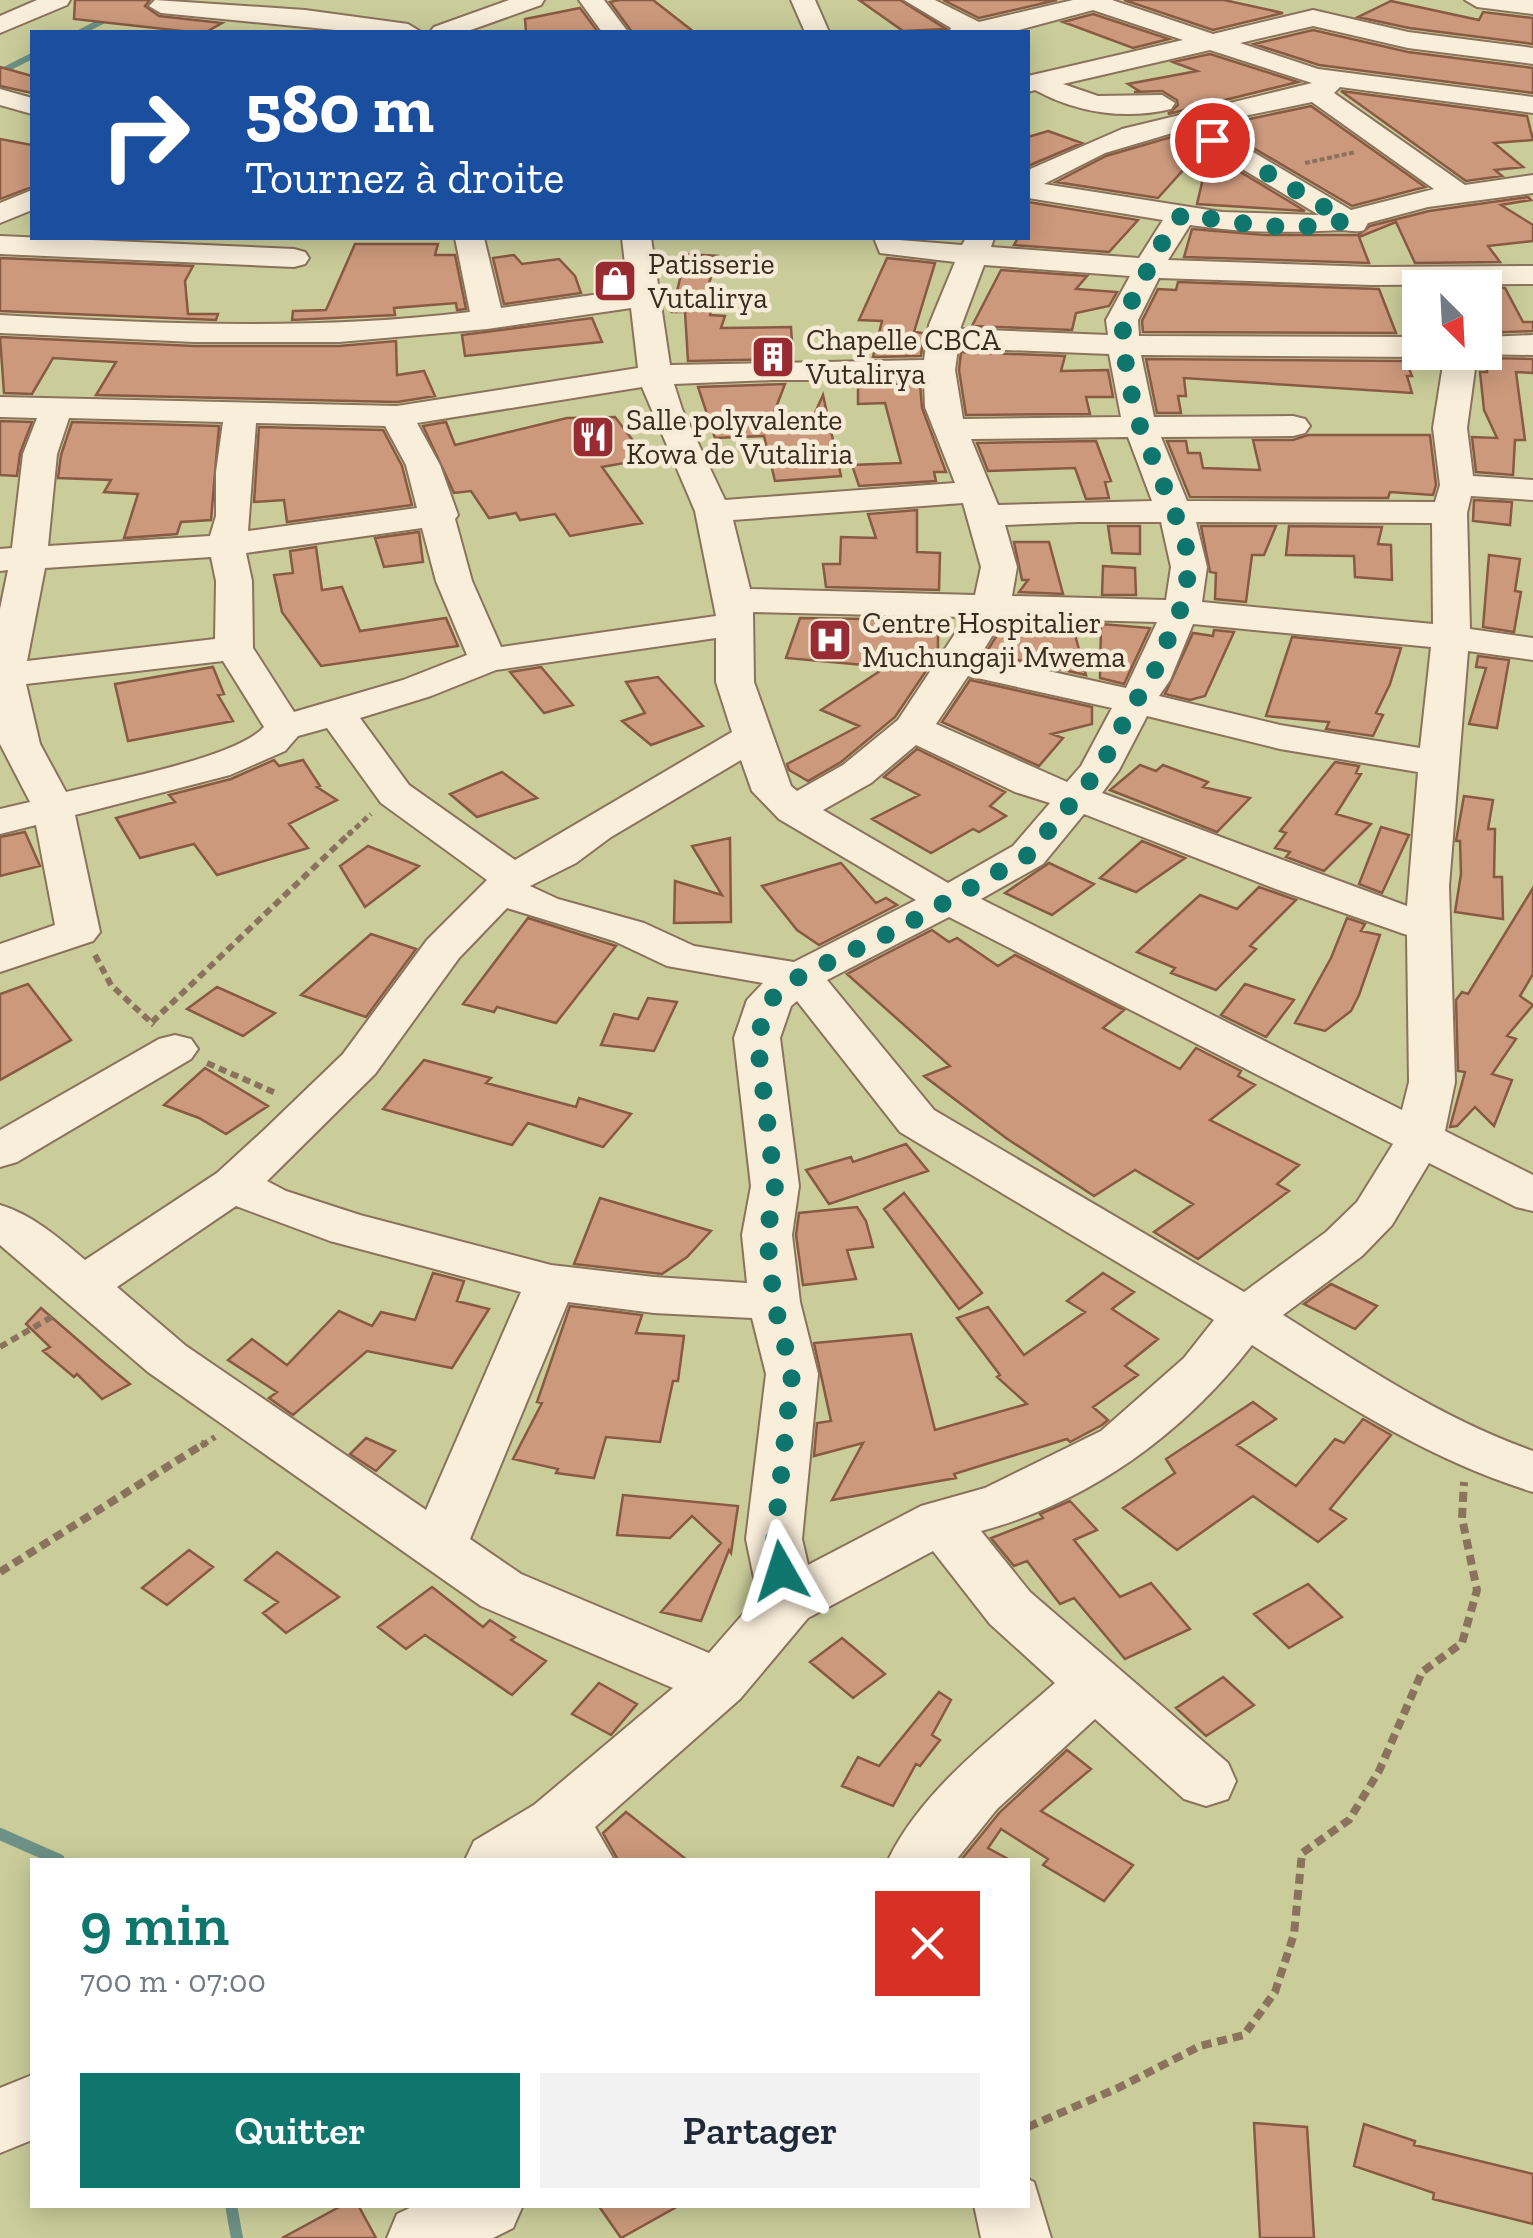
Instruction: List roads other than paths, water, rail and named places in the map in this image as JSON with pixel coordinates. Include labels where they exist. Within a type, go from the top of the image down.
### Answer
[{"type":"street","points":[[0,25],[58,0]]},
{"type":"street","points":[[449,30],[532,0]]},
{"type":"street","points":[[592,0],[614,30]]},
{"type":"street","points":[[803,0],[816,30]]},
{"type":"street","points":[[916,0],[968,30]]},
{"type":"street","points":[[1275,0],[1408,40],[1533,56]]},
{"type":"street","points":[[1035,78],[1216,43],[1322,16],[1361,0]]},
{"type":"street","points":[[1477,0],[1528,5]]},
{"type":"street","points":[[980,30],[1090,1],[1216,43],[1324,86],[1533,105]]},
{"type":"street","points":[[161,6],[263,7],[396,30]]},
{"type":"street","points":[[229,30],[263,7]]},
{"type":"street","points":[[1035,78],[1073,100],[1162,103]]},
{"type":"street","points":[[1030,180],[1069,156],[1111,140],[1324,86]]},
{"type":"street","points":[[1324,86],[1457,193]]},
{"type":"street","points":[[0,97],[30,105]]},
{"type":"street","points":[[1186,123],[1381,242],[1412,270]]},
{"type":"street","points":[[1030,190],[1278,225],[1331,224],[1457,193],[1533,184]]},
{"type":"street","points":[[0,214],[26,187]]},
{"type":"street","points":[[788,1602],[774,1540],[792,1374],[774,1302],[767,1235],[775,1186],[757,1038],[770,1000],[800,976],[900,928],[1028,855],[1099,770],[1134,703],[1151,680],[1179,611],[1188,567],[1185,539],[1140,426],[1127,377],[1122,320],[1182,214]]},
{"type":"street","points":[[469,240],[472,268],[484,296],[487,320]]},
{"type":"street","points":[[637,240],[655,375],[665,409],[713,511],[736,612],[736,682],[772,791],[794,810],[917,884],[1533,1196]]},
{"type":"street","points":[[889,242],[975,247],[1149,269],[1402,282]]},
{"type":"street","points":[[0,245],[298,248],[265,333]]},
{"type":"street","points":[[794,810],[857,774],[912,728],[991,608],[999,567],[953,428],[942,407],[945,325],[975,247]]},
{"type":"street","points":[[1502,277],[1533,274]]},
{"type":"street","points":[[0,324],[265,333],[389,330],[643,297]]},
{"type":"street","points":[[0,407],[396,416],[655,375],[773,370],[942,354],[1125,345],[1402,347]]},
{"type":"street","points":[[1502,346],[1533,346]]},
{"type":"street","points":[[504,1858],[569,1841],[720,1682],[788,1602],[941,1521],[1001,1505],[1120,1445],[1203,1371],[1246,1316],[1344,1244],[1375,1213],[1420,1138],[1432,1082],[1428,886],[1452,619],[1450,428],[1458,370]]},
{"type":"street","points":[[0,959],[78,932],[53,807],[20,744],[2,675],[14,560],[40,454],[57,407]]},
{"type":"street","points":[[241,414],[233,472],[234,516],[226,544],[234,582],[234,648],[284,728]]},
{"type":"street","points":[[396,416],[423,465],[440,516],[454,581],[488,660]]},
{"type":"street","points":[[953,428],[1293,426]]},
{"type":"street","points":[[713,511],[980,504],[1175,513],[1453,499],[1533,490]]},
{"type":"street","points":[[14,560],[226,544],[440,516]]},
{"type":"street","points":[[0,822],[232,761],[270,743],[284,728],[337,714],[488,660],[736,612],[991,608],[1179,611],[1449,636],[1533,649]]},
{"type":"street","points":[[2,675],[234,648]]},
{"type":"street","points":[[958,663],[1063,684],[1280,737],[1437,762]]},
{"type":"street","points":[[337,714],[395,794],[543,908],[629,932],[683,957],[800,976],[917,1120],[1246,1316],[1386,1406],[1466,1448],[1533,1472]]},
{"type":"street","points":[[912,728],[1029,783],[1429,928]]},
{"type":"street","points":[[81,1287],[234,1184],[359,1064],[443,949],[507,883],[752,737]]},
{"type":"street","points":[[0,1150],[164,1036]]},
{"type":"street","points":[[234,1184],[268,1202],[348,1229],[551,1282],[654,1295],[774,1302]]},
{"type":"street","points":[[0,1222],[36,1246],[168,1359],[501,1590],[720,1682]]},
{"type":"street","points":[[438,1548],[551,1282]]},
{"type":"street","points":[[941,1521],[1010,1608],[1206,1781]]},
{"type":"street","points":[[921,1858],[976,1791],[1095,1683]]},
{"type":"street","points":[[0,2122],[30,2107]]},
{"type":"street","points":[[422,2238],[482,2208]]},
{"type":"street","points":[[1009,2208],[1016,2238]]},
{"type":"waterway","points":[[85,30],[112,16]]},
{"type":"waterway","points":[[0,72],[30,57]]},
{"type":"waterway","points":[[0,1834],[54,1858]]},
{"type":"waterway","points":[[232,2208],[237,2238]]},
{"type":"place","name":"Patisserie Vutalirya","points":[[615,281]]},
{"type":"place","name":"Chapelle CBCA Vutalirya","points":[[773,357]]},
{"type":"place","name":"Salle polyvalente Kowa de Vutaliria","points":[[593,437]]},
{"type":"place","name":"Centre Hospitalier Muchungaji Mwema","points":[[830,640]]}]
